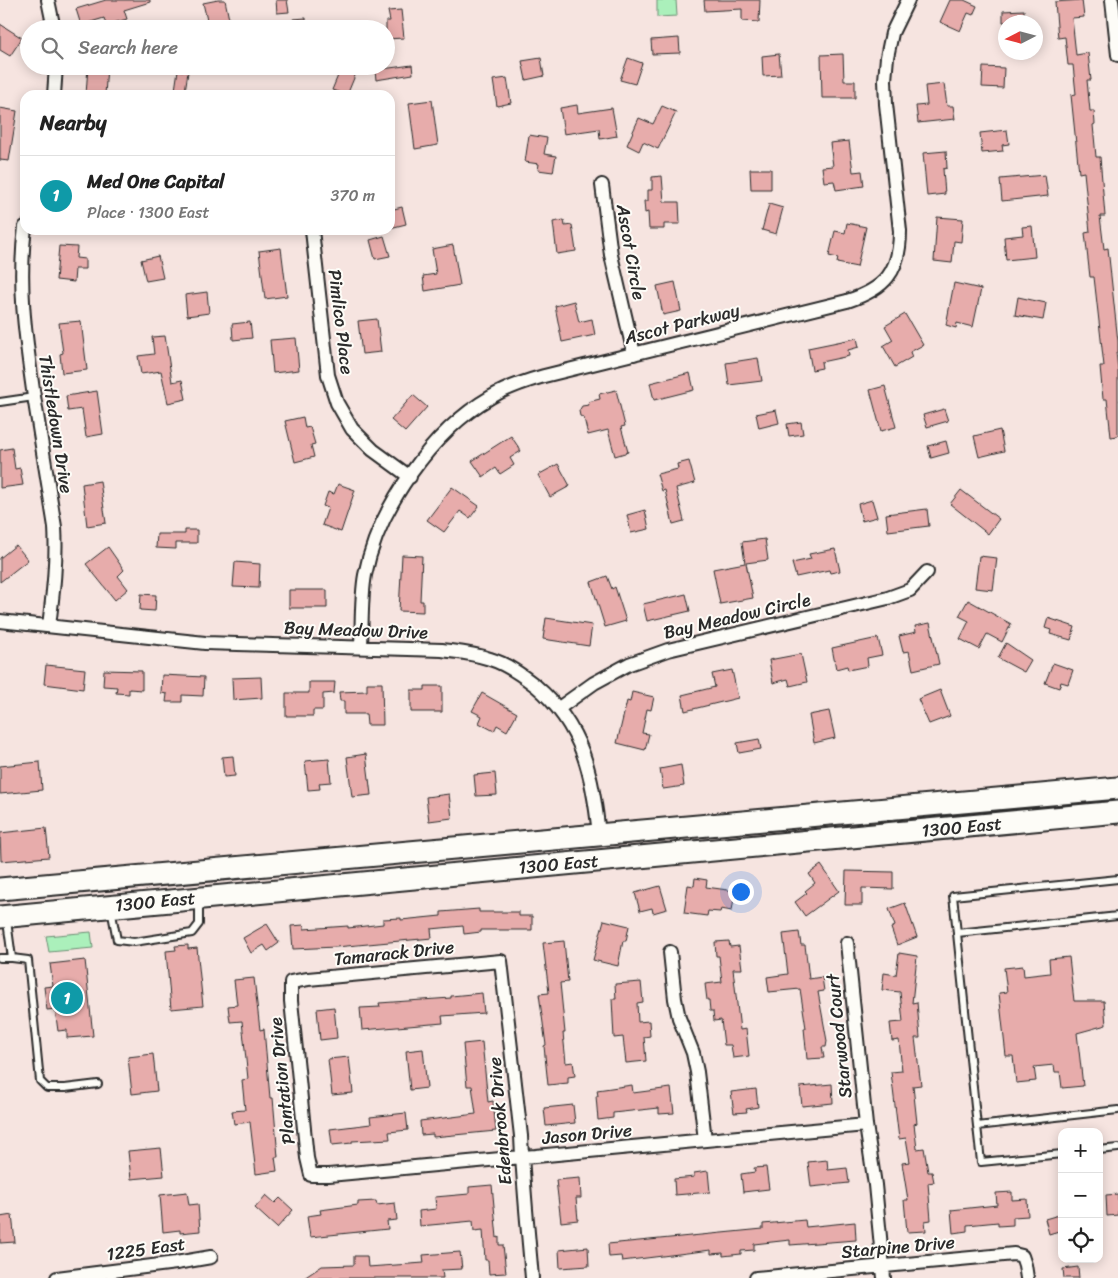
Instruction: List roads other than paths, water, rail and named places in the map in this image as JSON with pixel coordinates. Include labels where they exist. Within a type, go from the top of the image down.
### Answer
[{"type":"main road","name":"1300 East","points":[[0,889],[1118,788]]},
{"type":"main road","name":"1300 East","points":[[3,917],[199,896],[1118,812]]},
{"type":"main road","points":[[476,871],[510,861],[589,851],[595,846],[599,835]]},
{"type":"street","points":[[48,0],[52,20]]},
{"type":"street","name":"Ascot Parkway","points":[[361,647],[365,576],[374,541],[389,508],[410,477],[445,433],[467,413],[492,397],[520,383],[864,296],[880,286],[892,273],[900,246],[900,231],[885,80],[887,56],[892,33],[908,0]]},
{"type":"street","points":[[1112,0],[1116,14],[1118,55]]},
{"type":"street","points":[[54,90],[55,75]]},
{"type":"street","name":"Ascot Circle","points":[[602,184],[611,255],[634,354]]},
{"type":"street","name":"Thistledown Drive","points":[[24,235],[21,288],[23,323],[55,527],[56,568],[49,626]]},
{"type":"street","name":"Pimlico Place","points":[[313,235],[328,375],[337,403],[352,429],[373,450],[410,477]]},
{"type":"street","name":"Bay Meadow Circle","points":[[559,708],[594,683],[629,664],[668,650],[888,598],[910,590],[927,572]]},
{"type":"street","name":"Bay Meadow Drive","points":[[0,621],[205,643],[442,650],[470,653],[491,659],[527,679],[559,708],[572,729],[583,751],[590,774],[599,835]]},
{"type":"street","name":"Starwood Court","points":[[847,943],[884,1272]]},
{"type":"street","points":[[670,952],[679,1018],[693,1054],[697,1072],[705,1140]]},
{"type":"street","name":"Tamarack Drive","points":[[291,982],[501,961]]},
{"type":"street","name":"Edenbrook Drive","points":[[501,961],[507,1002],[532,1278]]},
{"type":"street","name":"Plantation Drive","points":[[291,982],[291,1002],[307,1158],[311,1175]]},
{"type":"street","name":"Jason Drive","points":[[311,1175],[329,1175],[866,1125]]},
{"type":"street","name":"Starpine Drive","points":[[756,1278],[884,1272],[1014,1254],[1022,1256],[1027,1278]]},
{"type":"street","name":"1225 East","points":[[57,1278],[211,1257]]},
{"type":"lane","points":[[0,402],[34,397]]},
{"type":"lane","points":[[1058,1154],[981,1162],[953,896],[1118,879]]},
{"type":"lane","points":[[110,906],[117,940],[134,942],[192,933],[199,924],[199,896]]},
{"type":"lane","points":[[956,933],[1118,916]]},
{"type":"lane","points":[[3,917],[12,958]]},
{"type":"lane","points":[[0,958],[28,960],[40,1081],[47,1088],[98,1084]]},
{"type":"lane","points":[[977,1126],[1118,1110]]},
{"type":"lane","points":[[1103,1150],[1118,1148]]},
{"type":"place","name":"Med One Capital","points":[[67,998]]}]
